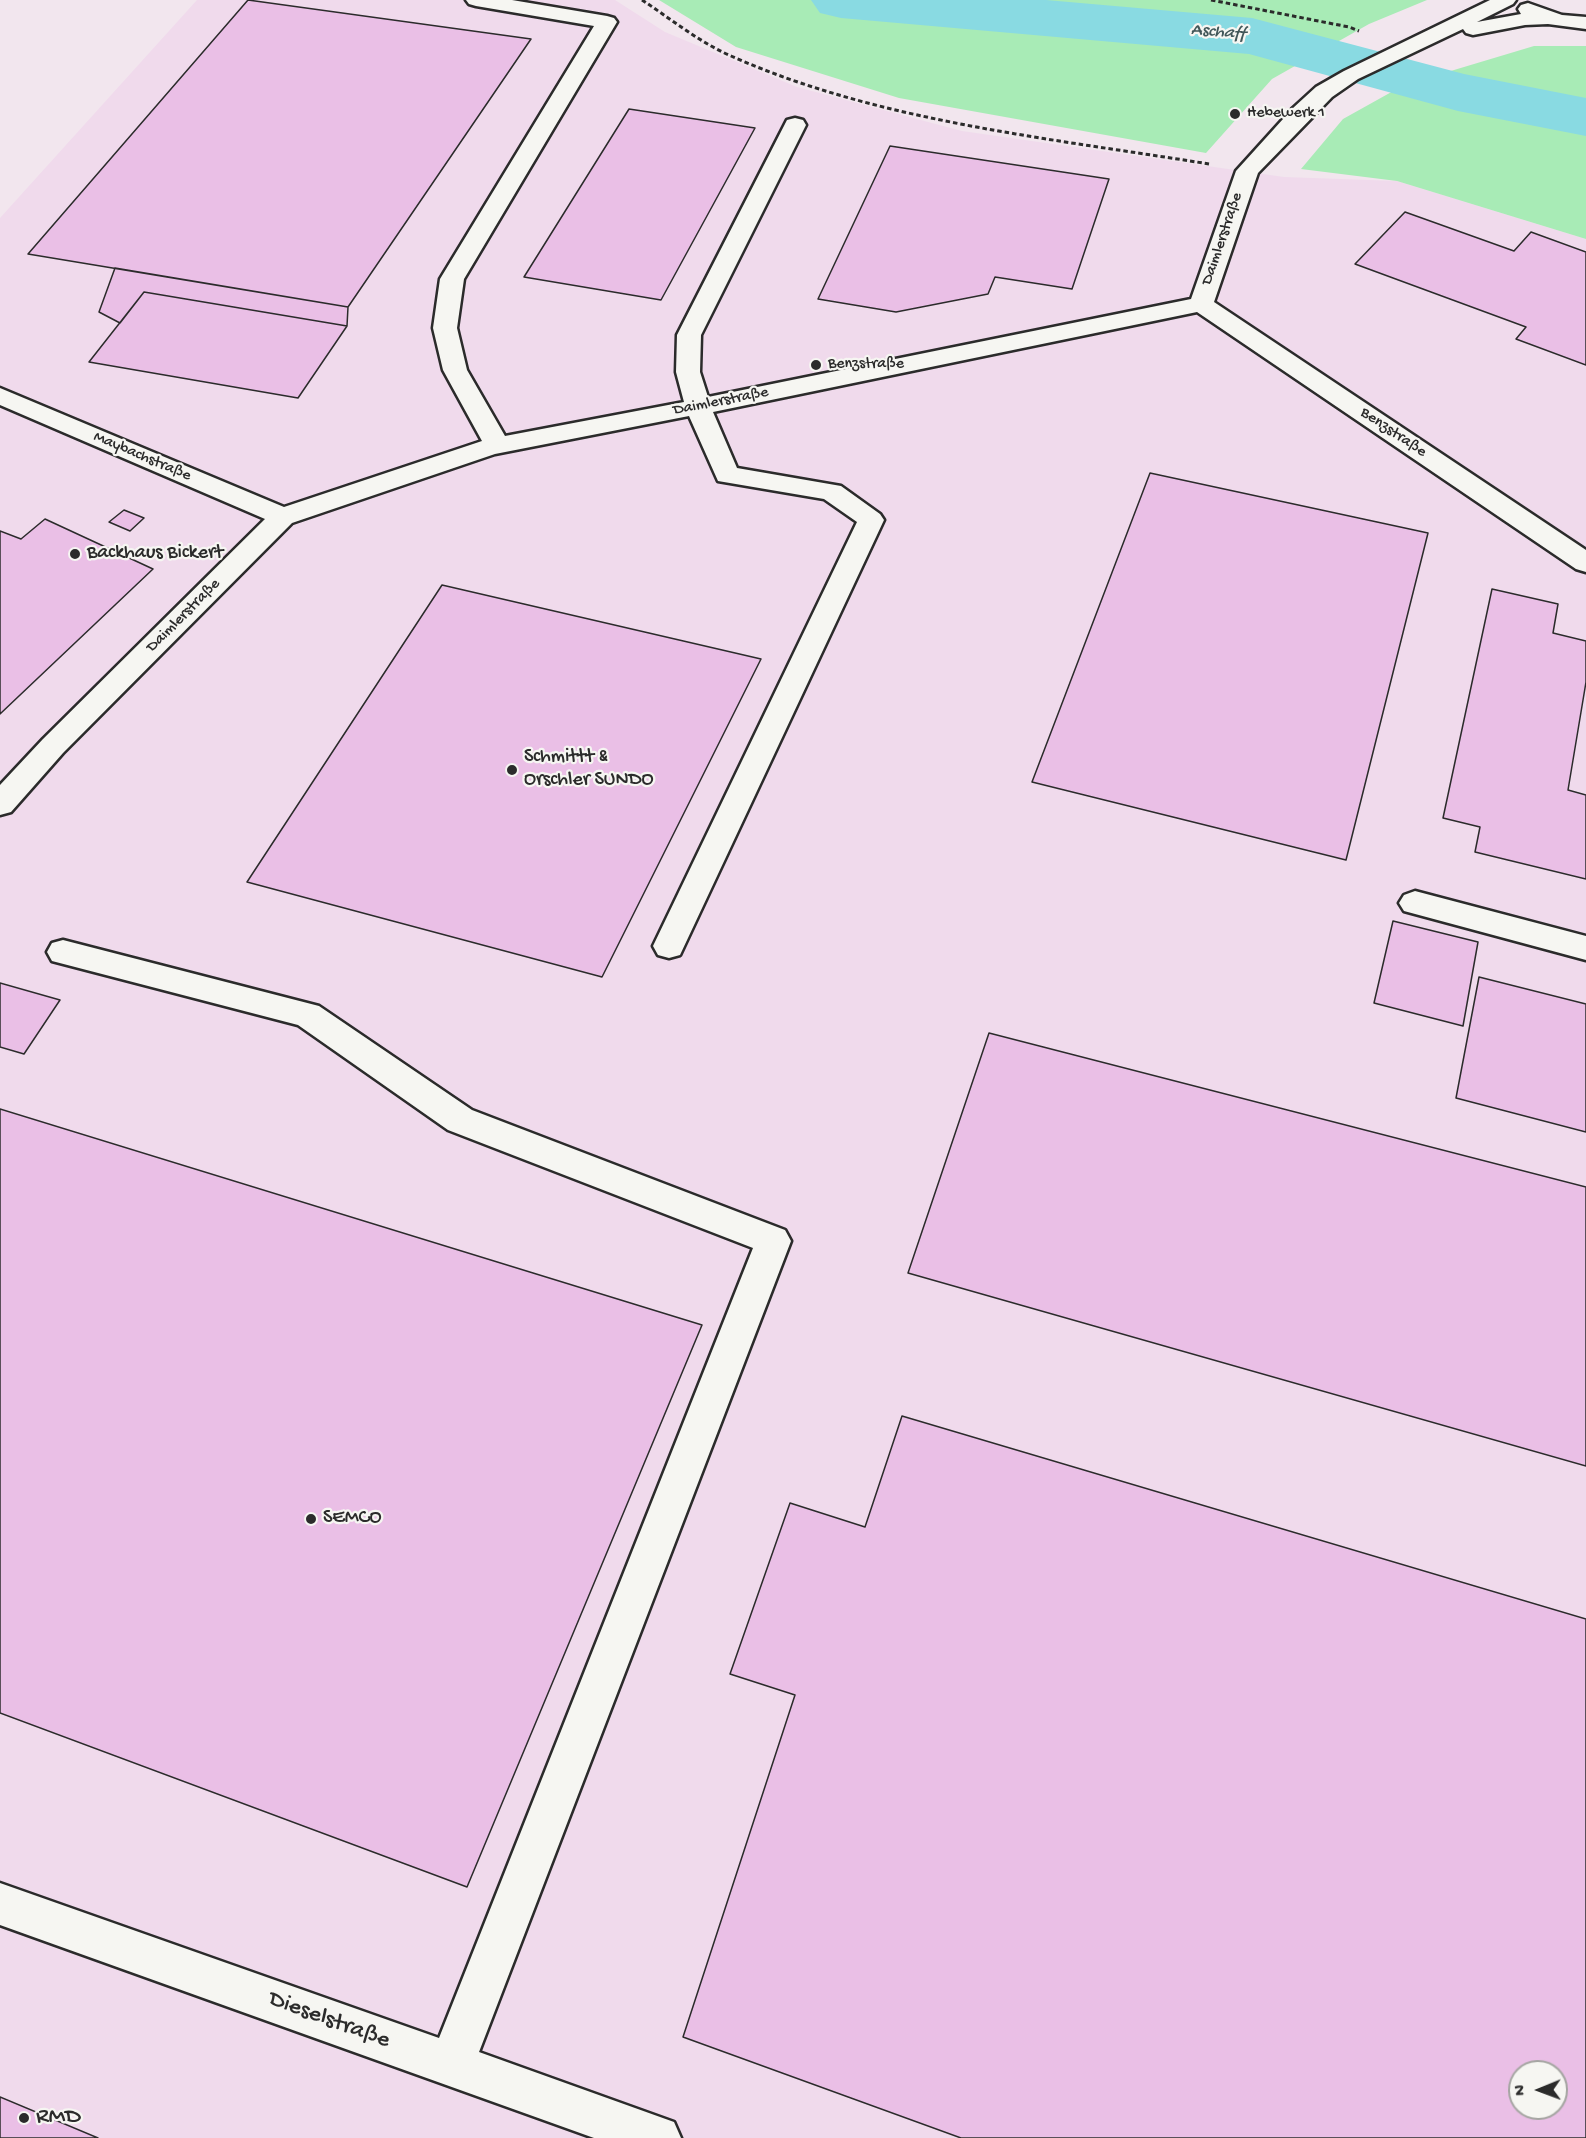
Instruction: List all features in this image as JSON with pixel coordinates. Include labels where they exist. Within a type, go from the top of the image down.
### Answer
[{"type":"street","points":[[476,0],[608,22],[452,279],[445,328],[455,370],[497,445]]},
{"type":"street","name":"Daimlerstraße","points":[[0,804],[53,746],[284,517],[497,445],[698,407],[1201,304],[1247,171],[1301,113],[1324,92],[1351,75],[1506,0]]},
{"type":"street","points":[[1518,0],[1525,7],[1547,18],[1586,23]]},
{"type":"street","name":"Daimlerstraße","points":[[1428,39],[1496,24],[1547,18]]},
{"type":"street","points":[[669,946],[871,520],[832,492],[727,475],[698,407],[688,372],[689,335],[795,125]]},
{"type":"street","name":"Benzstraße","points":[[1201,304],[1586,563]]},
{"type":"street","name":"Maybachstraße","points":[[0,396],[284,517]]},
{"type":"street","points":[[1415,903],[1586,948]]},
{"type":"street","points":[[63,952],[308,1015],[460,1120],[772,1241],[451,2065]]},
{"type":"street","name":"Dieselstraße","points":[[0,1904],[658,2138]]},
{"type":"path","points":[[642,0],[729,55],[800,81],[872,102],[943,118],[1247,171]]},
{"type":"path","points":[[1211,0],[1349,27],[1401,51]]},
{"type":"shaded area","points":[[197,0],[615,0],[665,32],[797,87],[962,131],[1284,177],[1397,181],[1586,239],[1586,2138],[0,2138],[0,218]]},
{"type":"green space","points":[[659,0],[1427,0],[1369,24],[1272,79],[1206,153],[899,98],[736,47]]},
{"type":"green space","points":[[1534,46],[1586,46],[1586,239],[1397,181],[1301,169],[1343,119],[1404,85]]},
{"type":"building","points":[[248,0],[531,39],[348,307],[28,254]]},
{"type":"building","points":[[629,109],[755,128],[661,300],[524,277]]},
{"type":"building","points":[[890,146],[1109,179],[1072,289],[995,277],[988,294],[896,312],[818,299]]},
{"type":"building","points":[[1405,212],[1514,251],[1531,232],[1586,252],[1586,365],[1516,339],[1526,327],[1355,264]]},
{"type":"building","points":[[115,268],[348,307],[347,326],[144,292],[120,323],[99,312]]},
{"type":"building","points":[[144,292],[347,326],[298,398],[89,362]]},
{"type":"building","points":[[1150,473],[1428,533],[1346,860],[1032,782]]},
{"type":"building","points":[[124,510],[144,518],[130,531],[109,522]]},
{"type":"building","points":[[45,519],[153,569],[0,714],[0,531],[21,539]]},
{"type":"building","name":"Schmittt & Orschler SUNDO","points":[[442,585],[761,659],[602,977],[247,882]]},
{"type":"building","points":[[1492,589],[1558,604],[1553,633],[1586,641],[1586,682],[1568,790],[1586,795],[1586,879],[1475,852],[1480,827],[1443,818]]},
{"type":"building","points":[[1393,921],[1478,942],[1463,1026],[1374,1003]]},
{"type":"building","points":[[1479,977],[1586,1004],[1586,1132],[1456,1098]]},
{"type":"building","points":[[0,983],[60,1000],[24,1054],[0,1047]]},
{"type":"building","points":[[989,1033],[1586,1187],[1586,1466],[908,1273]]},
{"type":"building","name":"SEMCO","points":[[0,1109],[702,1325],[467,1887],[0,1713]]},
{"type":"building","points":[[902,1416],[1586,1619],[1586,2138],[961,2138],[683,2037],[795,1695],[730,1674],[790,1503],[865,1527]]},
{"type":"building","name":"RMD","points":[[0,2097],[98,2138],[0,2138]]},
{"type":"waterway","name":"Aschaff","points":[[841,0],[1252,36],[1458,92],[1586,117]]},
{"type":"place","name":"Hebewerk 1","points":[[1235,114]]},
{"type":"place","name":"Benzstraße","points":[[816,365]]},
{"type":"place","name":"Backhaus Bickert","points":[[75,554]]},
{"type":"place","name":"Schmittt & Orschler SUNDO","points":[[512,770]]},
{"type":"place","name":"SEMCO","points":[[311,1519]]},
{"type":"place","name":"RMD","points":[[24,2118]]}]
